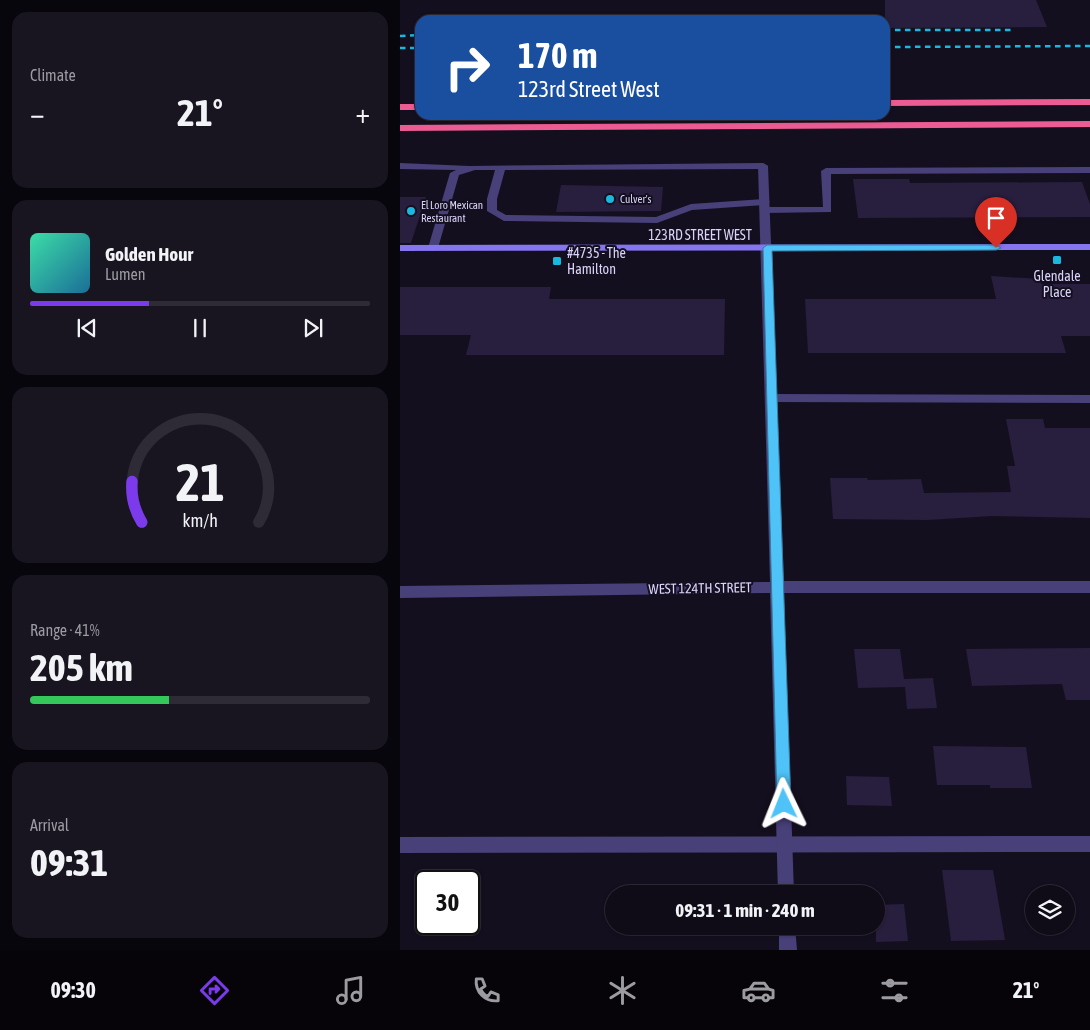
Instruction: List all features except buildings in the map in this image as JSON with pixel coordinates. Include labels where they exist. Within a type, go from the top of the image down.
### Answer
[{"type":"highway","points":[[890,103],[1090,102]]},
{"type":"highway","points":[[400,107],[415,107]]},
{"type":"highway","points":[[400,128],[1090,124]]},
{"type":"street","points":[[400,166],[763,166],[786,885]]},
{"type":"street","points":[[434,248],[455,173],[474,167]]},
{"type":"street","points":[[501,167],[492,199],[492,211],[504,218],[657,220],[691,207],[765,206],[828,210],[826,171],[1090,170]]},
{"type":"street","name":"123RD STREET WEST","points":[[400,248],[1090,247]]},
{"type":"street","points":[[771,398],[1090,399]]},
{"type":"street","name":"WEST 124TH STREET","points":[[400,592],[777,587],[1090,587]]},
{"type":"street","points":[[400,845],[1090,844]]},
{"type":"street","points":[[787,935],[788,950]]},
{"type":"railway","points":[[890,30],[1014,30]]},
{"type":"railway","points":[[400,36],[415,35]]},
{"type":"railway","points":[[890,47],[1090,46]]},
{"type":"railway","points":[[400,48],[415,48]]},
{"type":"place","name":"Culver's","points":[[610,199]]},
{"type":"place","name":"El Loro Mexican Restaurant","points":[[411,211]]},
{"type":"place","name":"Glendale Place","points":[[1057,260]]},
{"type":"place","name":"#4735 - The Hamilton","points":[[557,261]]},
{"type":"route","points":[[784,804],[767,248],[996,248]]}]
